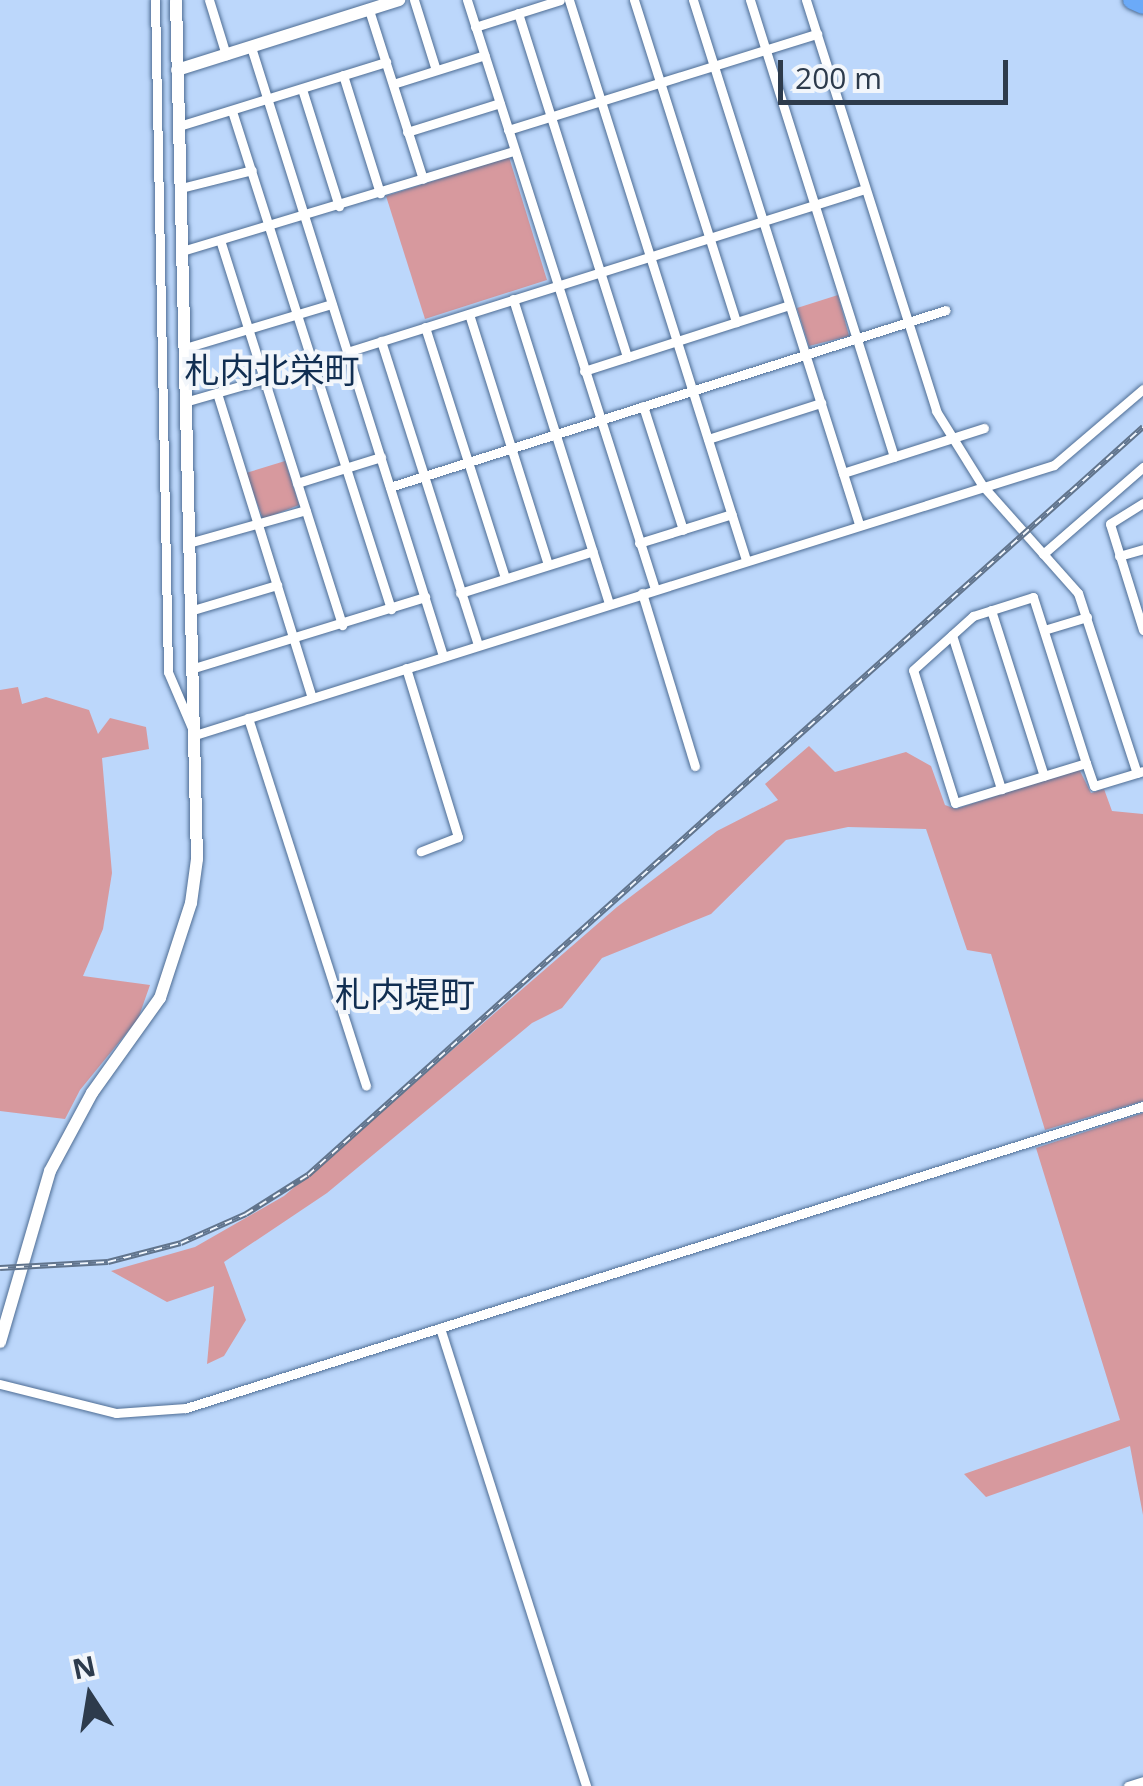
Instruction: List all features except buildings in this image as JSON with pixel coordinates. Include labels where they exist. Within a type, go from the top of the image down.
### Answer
[{"type":"highway","points":[[1132,0],[1143,4]]},
{"type":"street","points":[[155,0],[168,672],[195,735]]},
{"type":"street","points":[[0,1342],[50,1171],[92,1093],[151,1016],[180,940],[198,859],[176,0]]},
{"type":"street","points":[[209,0],[226,55]]},
{"type":"street","points":[[177,70],[399,0]]},
{"type":"street","points":[[414,0],[436,70]]},
{"type":"street","points":[[467,0],[654,589]]},
{"type":"street","points":[[476,27],[560,0]]},
{"type":"street","points":[[569,0],[746,560]]},
{"type":"street","points":[[634,0],[736,322]]},
{"type":"street","points":[[693,0],[859,524]]},
{"type":"street","points":[[750,0],[894,457]]},
{"type":"street","points":[[806,0],[936,411],[982,486],[1074,587],[1140,772],[1094,786],[1034,597],[990,610],[952,635],[913,670],[956,803],[1086,762]]},
{"type":"street","points":[[370,10],[423,180]]},
{"type":"street","points":[[518,13],[627,358]]},
{"type":"street","points":[[508,130],[817,34]]},
{"type":"street","points":[[251,47],[443,656]]},
{"type":"street","points":[[393,84],[484,55]]},
{"type":"street","points":[[179,126],[386,62]]},
{"type":"street","points":[[343,75],[380,193]]},
{"type":"street","points":[[302,88],[338,206]]},
{"type":"street","points":[[407,132],[500,103]]},
{"type":"street","points":[[232,112],[391,609]]},
{"type":"street","points":[[182,251],[221,243],[514,151]]},
{"type":"street","points":[[181,188],[252,170]]},
{"type":"street","points":[[347,352],[865,188]]},
{"type":"street","points":[[221,243],[342,625]]},
{"type":"street","points":[[513,300],[609,603]]},
{"type":"street","points":[[185,348],[332,304]]},
{"type":"street","points":[[584,371],[789,305]]},
{"type":"street","points":[[390,487],[946,310]]},
{"type":"street","points":[[469,314],[548,565]]},
{"type":"street","points":[[425,327],[505,578]]},
{"type":"street","points":[[381,341],[478,645]]},
{"type":"street","points":[[188,401],[264,379]]},
{"type":"street","points":[[195,735],[1054,465],[1143,389]]},
{"type":"street","points":[[217,394],[312,698]]},
{"type":"street","points":[[708,438],[821,403]]},
{"type":"street","points":[[643,406],[683,530]]},
{"type":"street","points":[[843,473],[984,428]]},
{"type":"street","points":[[297,483],[380,457]]},
{"type":"street","points":[[1043,554],[1143,467]]},
{"type":"street","points":[[1143,503],[1110,524],[1139,604],[1143,630]]},
{"type":"street","points":[[192,542],[306,510]]},
{"type":"street","points":[[639,543],[732,514]]},
{"type":"street","points":[[1119,556],[1143,549]]},
{"type":"street","points":[[460,592],[593,551]]},
{"type":"street","points":[[193,610],[277,585]]},
{"type":"street","points":[[642,593],[694,766]]},
{"type":"street","points":[[194,668],[425,597]]},
{"type":"street","points":[[990,610],[1044,776]]},
{"type":"street","points":[[1044,630],[1087,616]]},
{"type":"street","points":[[952,635],[1001,789]]},
{"type":"street","points":[[406,668],[458,837],[421,850]]},
{"type":"street","points":[[248,718],[366,1086]]},
{"type":"street","points":[[0,1384],[116,1413],[159,1414],[1143,1106]]},
{"type":"street","points":[[440,1328],[586,1786]]},
{"type":"street","points":[[1128,1786],[1143,1781]]},
{"type":"shaded area","points":[[509,157],[547,280],[425,319],[386,196]]},
{"type":"shaded area","points":[[838,295],[849,336],[809,346],[797,308]]},
{"type":"shaded area","points":[[285,461],[299,505],[263,519],[246,473]]},
{"type":"shaded area","points":[[18,687],[22,704],[46,697],[89,710],[98,734],[110,718],[146,727],[149,749],[102,758],[112,873],[103,929],[83,976],[150,985],[138,1019],[80,1090],[65,1119],[0,1111],[0,690]]},
{"type":"shaded area","points":[[809,746],[835,772],[906,752],[931,766],[945,805],[956,809],[1079,769],[1091,793],[1104,789],[1112,811],[1143,814],[1143,1101],[1045,1130],[991,954],[967,950],[926,829],[848,827],[786,840],[711,914],[602,958],[562,1008],[532,1023],[327,1193],[224,1262],[246,1320],[224,1356],[207,1364],[214,1286],[167,1302],[111,1271],[195,1247],[284,1196],[617,907],[717,831],[778,800],[765,784]]},
{"type":"shaded area","points":[[1143,1113],[1143,1515],[1130,1446],[986,1497],[964,1474],[1120,1420],[1036,1148]]},
{"type":"railway","points":[[0,1268],[108,1262],[181,1243],[246,1214],[308,1175],[1143,427]]},
{"type":"district","name":"札内北栄町","points":[[272,370]]},
{"type":"district","name":"札内堤町","points":[[405,994]]}]
